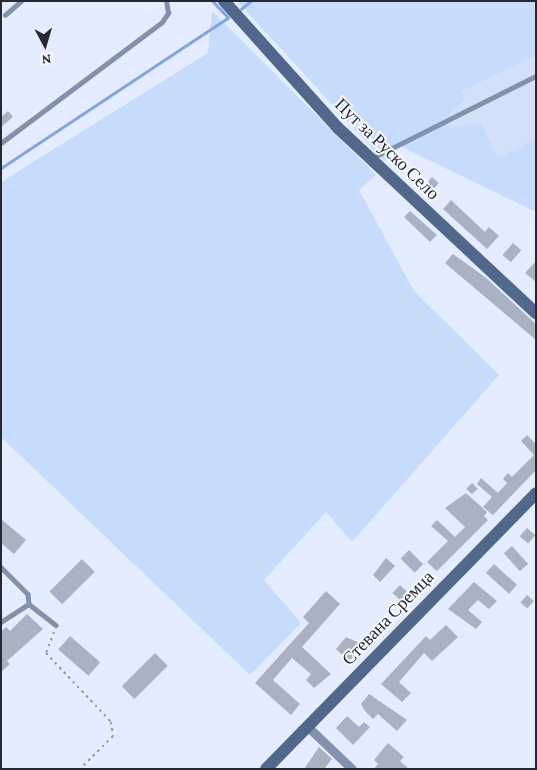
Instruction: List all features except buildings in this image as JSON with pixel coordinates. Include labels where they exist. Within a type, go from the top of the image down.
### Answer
[{"type":"main road","name":"Пут за Руско Село","points":[[224,1],[370,159],[536,313]]},
{"type":"main road","name":"Стевана Сремца","points":[[266,769],[536,493]]},
{"type":"street","points":[[308,726],[352,769]]},
{"type":"lane","points":[[5,15],[21,1]]},
{"type":"lane","points":[[1,143],[162,22],[168,13],[166,1]]},
{"type":"lane","points":[[370,159],[536,76]]},
{"type":"lane","points":[[1,567],[28,594],[28,604]]},
{"type":"lane","points":[[1,622],[28,604]]},
{"type":"lane","points":[[28,604],[56,625]]},
{"type":"path","points":[[56,625],[46,654],[111,722],[113,736],[80,769]]},
{"type":"shaded area","points":[[237,1],[536,1],[536,56],[461,92],[465,101],[444,119],[451,127],[481,122],[498,158],[536,139],[536,212],[398,145],[384,161]]},
{"type":"shaded area","points":[[212,11],[376,175],[359,190],[414,291],[499,375],[352,542],[326,512],[264,580],[301,623],[250,675],[1,437],[1,182],[208,53]]},
{"type":"shaded area","points":[[536,56],[536,139],[498,158],[481,122],[451,127],[444,119],[465,102],[460,93]]},
{"type":"waterway","points":[[1,168],[228,18],[212,1]]},
{"type":"waterway","points":[[241,9],[251,1]]}]
